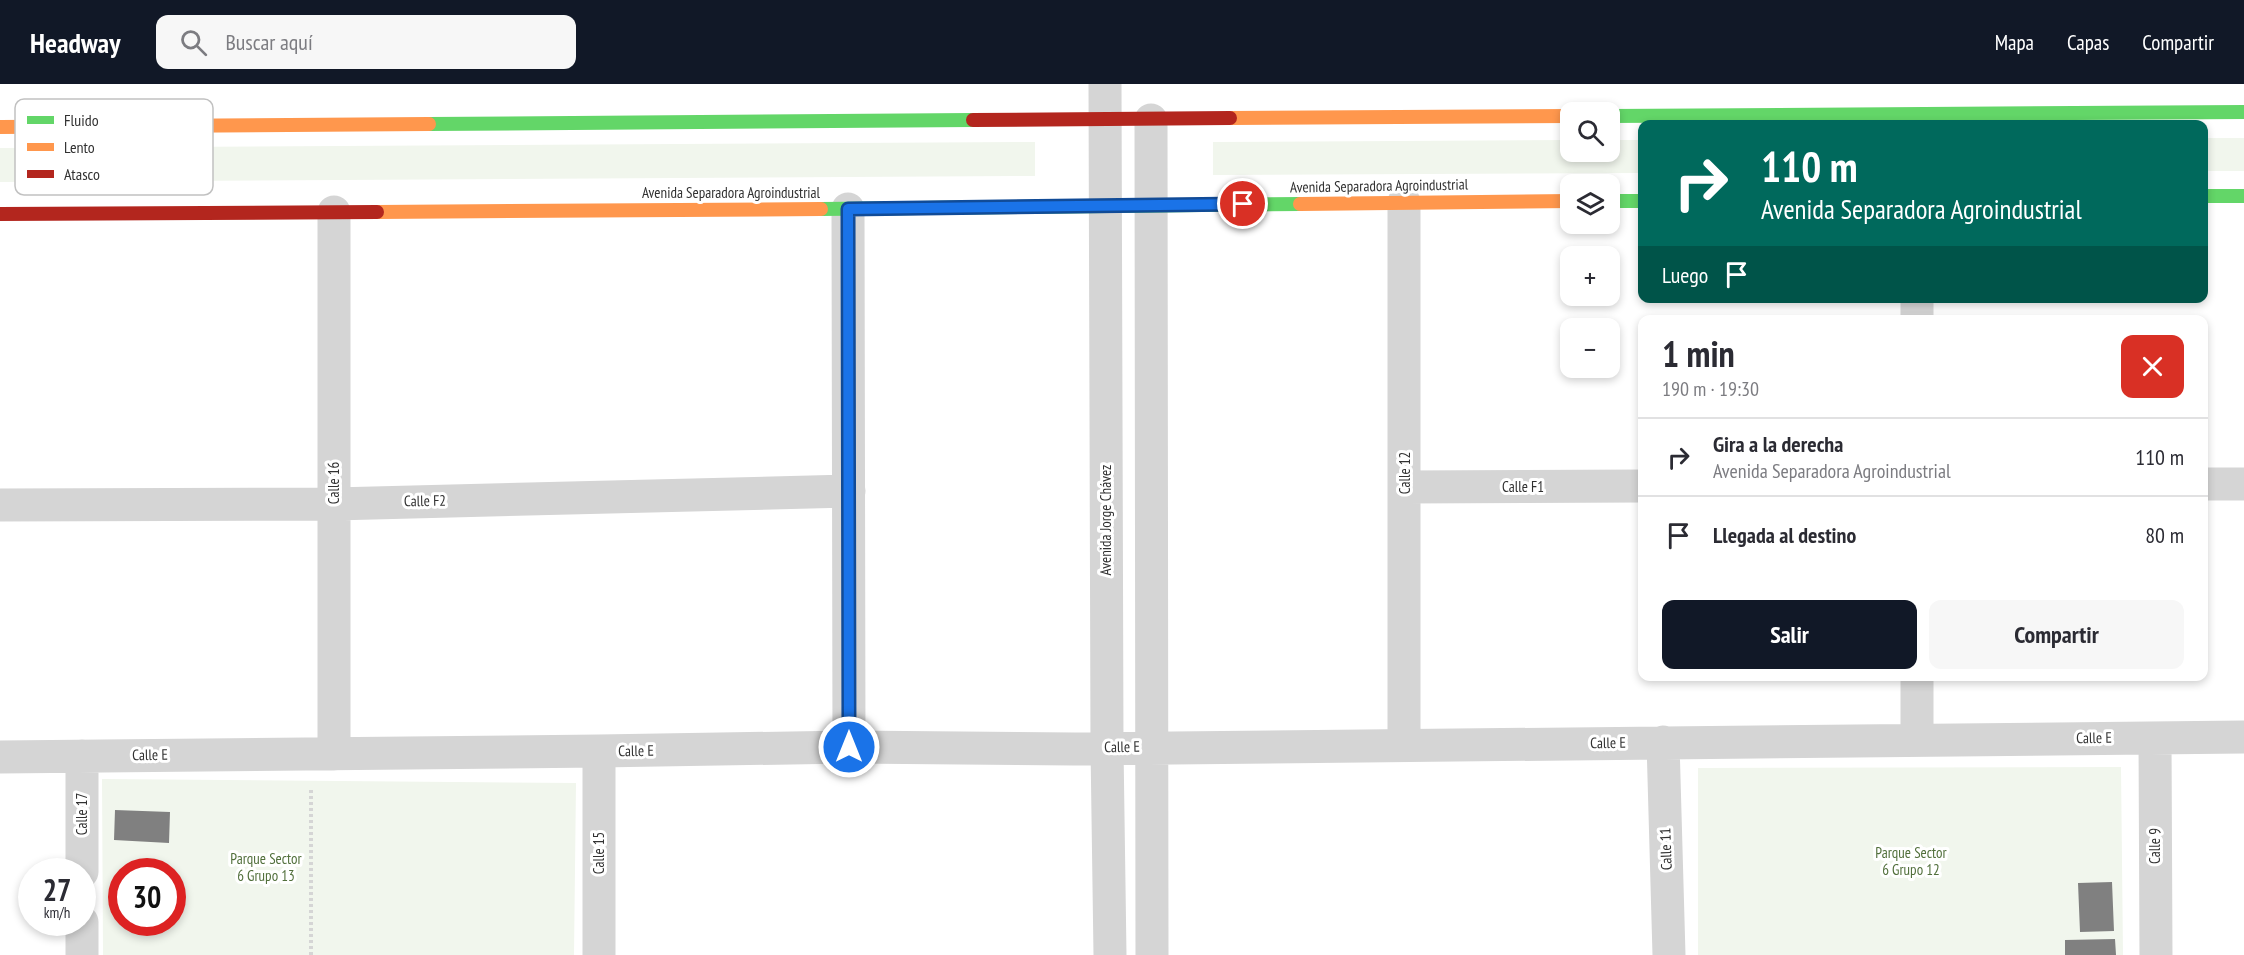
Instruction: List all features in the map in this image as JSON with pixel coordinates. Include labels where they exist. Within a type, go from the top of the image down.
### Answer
[{"type":"street","name":"Avenida Jorge Chávez","points":[[1105,84],[1107,747],[1110,955]]},
{"type":"street","points":[[1620,116],[2244,112]]},
{"type":"street","points":[[213,126],[1560,117]]},
{"type":"street","points":[[1150,120],[1152,955]]},
{"type":"street","points":[[0,127],[15,127]]},
{"type":"street","points":[[2208,196],[2244,196]]},
{"type":"street","name":"Avenida Separadora Agroindustrial","points":[[0,214],[848,209],[1560,201]]},
{"type":"street","points":[[1620,201],[1638,201]]},
{"type":"street","name":"Calle 12","points":[[1404,202],[1404,744]]},
{"type":"street","points":[[848,209],[849,747]]},
{"type":"street","name":"Calle 16","points":[[334,212],[334,754]]},
{"type":"street","points":[[2208,484],[2244,484]]},
{"type":"street","name":"Calle F1","points":[[1404,488],[1638,486]]},
{"type":"street","name":"Calle F2","points":[[0,505],[334,504],[849,490]]},
{"type":"street","points":[[1917,681],[1917,740]]},
{"type":"street","name":"Calle E","points":[[0,757],[599,752],[849,747],[1150,747],[2244,737]]},
{"type":"street","name":"Calle 9","points":[[2155,738],[2156,955]]},
{"type":"street","name":"Calle 11","points":[[1663,742],[1669,955]]},
{"type":"street","name":"Calle 15","points":[[599,752],[599,955]]},
{"type":"street","name":"Calle 17","points":[[82,756],[82,858]]},
{"type":"street","points":[[82,936],[82,955]]},
{"type":"path","points":[[300,786],[311,786],[311,955]]},
{"type":"green space","points":[[2208,138],[2244,138],[2244,171],[2208,171]]},
{"type":"green space","points":[[1560,140],[1560,162],[1620,162],[1620,140],[1638,140],[1638,173],[1213,175],[1213,142]]},
{"type":"green space","points":[[1035,142],[1035,176],[213,181],[213,147]]},
{"type":"green space","points":[[0,148],[15,148],[15,182],[0,182]]},
{"type":"green space","name":"Parque Sector 6 Grupo 12","points":[[2121,767],[2123,955],[1698,955],[1698,768]]},
{"type":"green space","name":"Parque Sector 6 Grupo 13","points":[[102,779],[576,783],[574,955],[103,955]]},
{"type":"building","points":[[115,810],[170,812],[169,843],[114,840]]},
{"type":"building","points":[[2112,882],[2114,931],[2080,932],[2078,883]]},
{"type":"building","points":[[2115,939],[2116,955],[2065,955],[2065,940]]},
{"type":"traffic: fast","points":[[1620,116],[2244,112]]},
{"type":"traffic: fast","points":[[429,124],[973,120]]},
{"type":"traffic: fast","points":[[2208,196],[2244,196]]},
{"type":"traffic: fast","points":[[1620,201],[1638,201]]},
{"type":"traffic: fast","points":[[821,209],[1300,204]]},
{"type":"traffic: slow","points":[[1230,118],[1560,116]]},
{"type":"traffic: slow","points":[[213,126],[429,124]]},
{"type":"traffic: slow","points":[[0,127],[15,127]]},
{"type":"traffic: slow","points":[[1300,204],[1560,201]]},
{"type":"traffic: slow","points":[[377,212],[821,209]]},
{"type":"traffic: jam","points":[[973,120],[1230,118]]},
{"type":"traffic: jam","points":[[0,214],[377,212]]},
{"type":"route","points":[[849,747],[848,209],[1243,204]]}]
